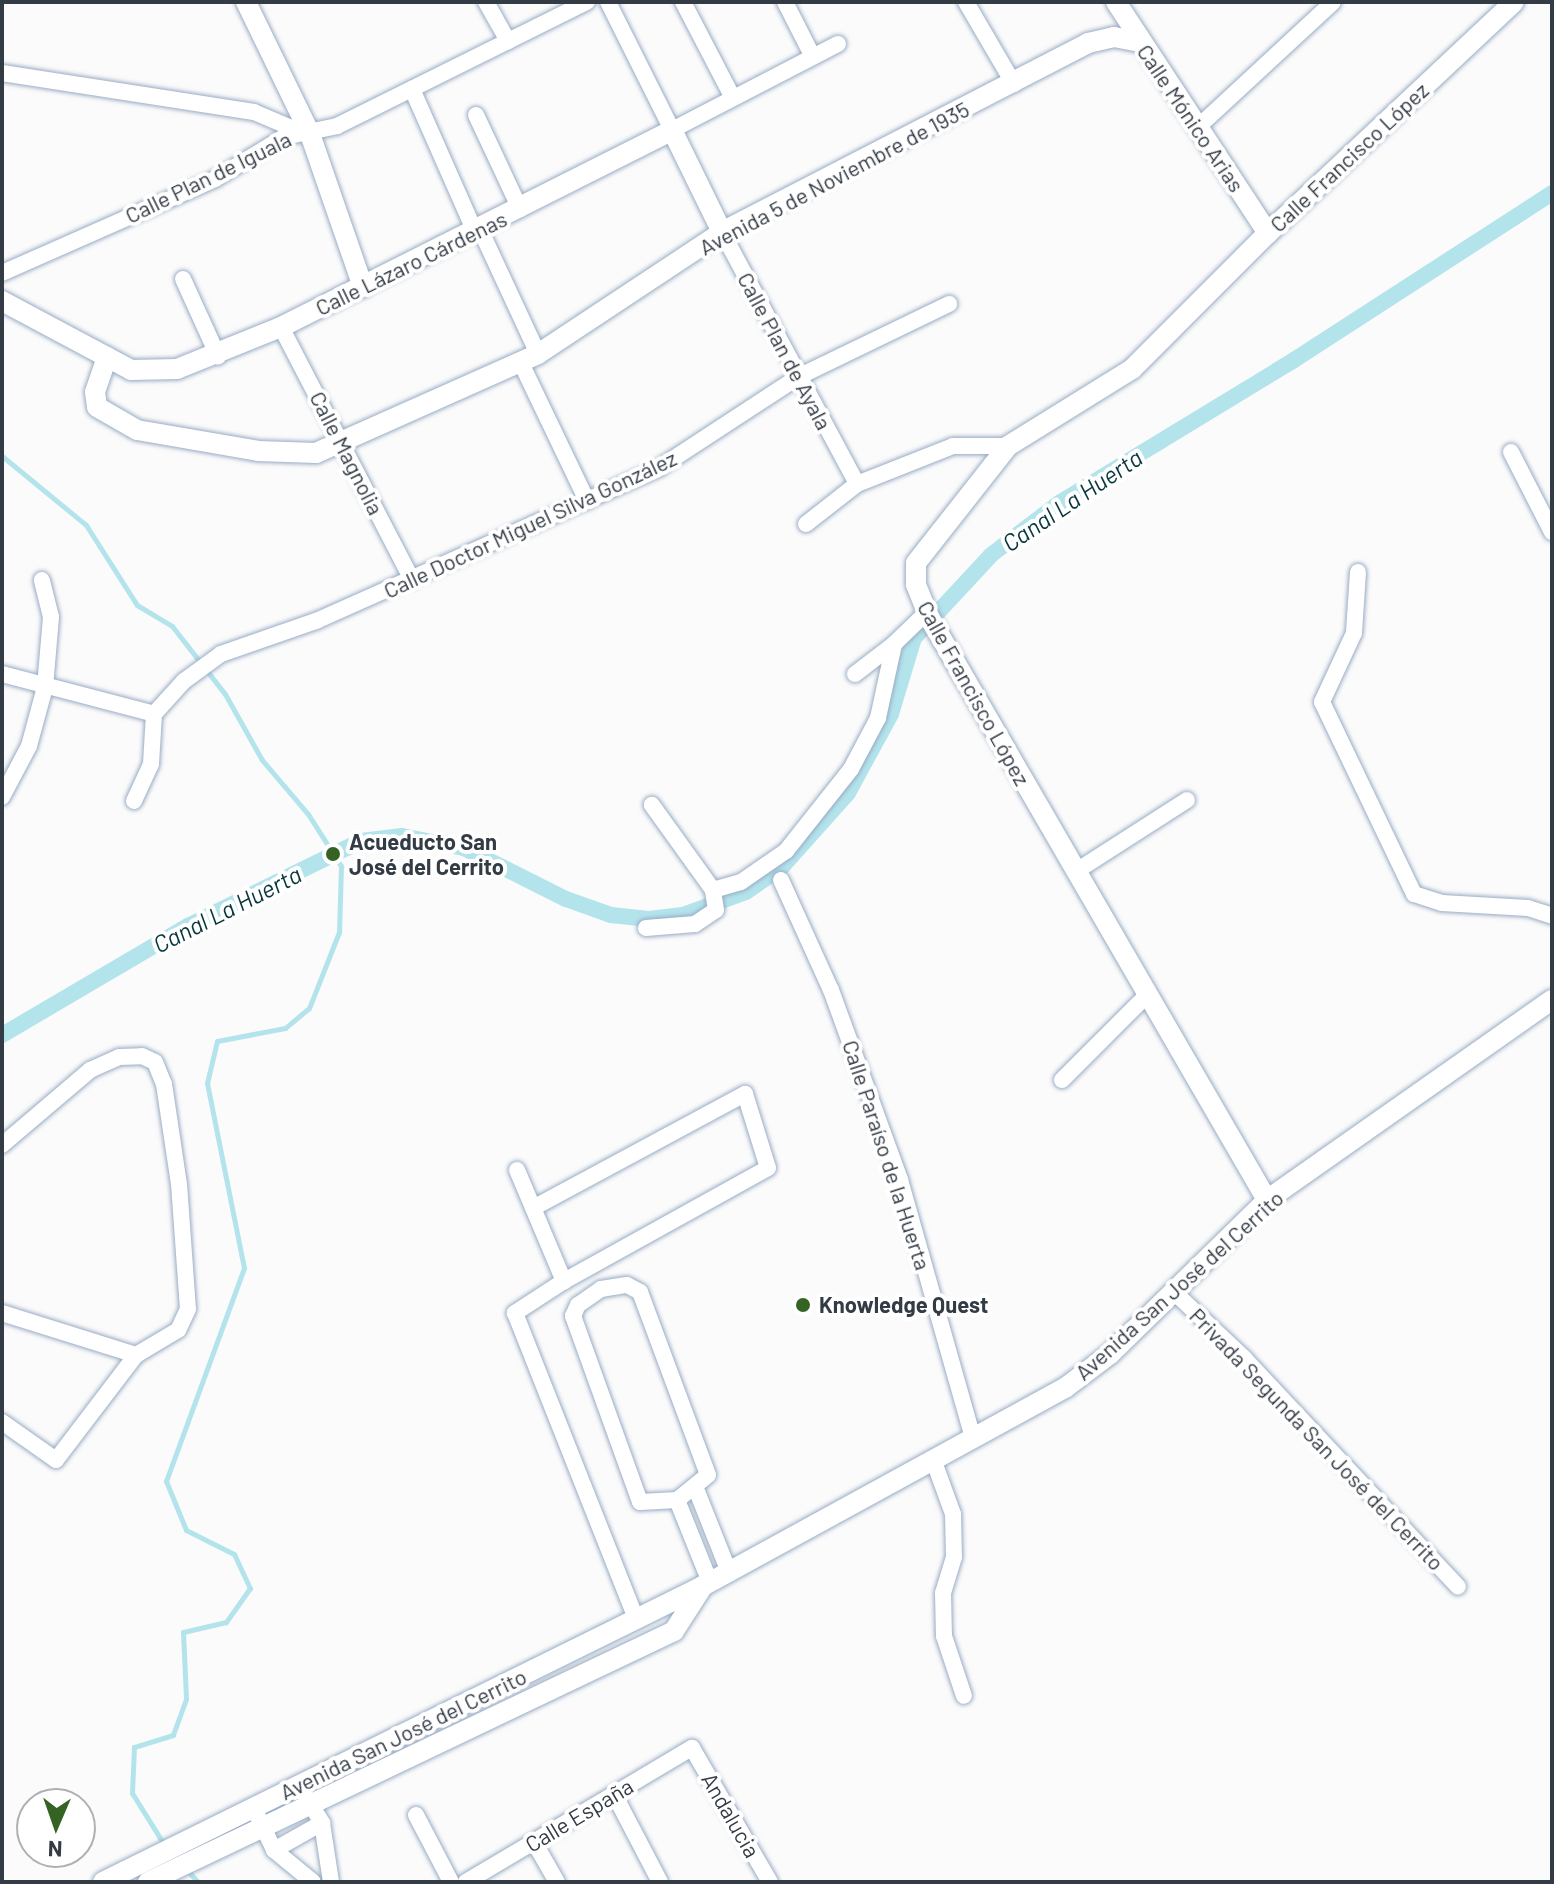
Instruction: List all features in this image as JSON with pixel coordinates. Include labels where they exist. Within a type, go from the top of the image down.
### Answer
[{"type":"street","points":[[246,2],[305,133],[363,287]]},
{"type":"street","points":[[486,2],[508,41]]},
{"type":"street","name":"Calle Plan de Iguala","points":[[2,273],[215,179],[305,133],[337,126],[587,2]]},
{"type":"street","name":"Calle Plan de Ayala","points":[[608,2],[722,232],[857,484]]},
{"type":"street","points":[[683,2],[733,98]]},
{"type":"street","points":[[785,2],[812,55]]},
{"type":"street","points":[[966,2],[1014,84]]},
{"type":"street","name":"Calle Mónico Arias","points":[[1116,2],[1139,42],[1268,233]]},
{"type":"street","points":[[1197,128],[1333,2]]},
{"type":"street","name":"Calle Francisco López","points":[[1267,1200],[929,617],[916,584],[916,563],[1008,446],[1132,369],[1268,233],[1514,2]]},
{"type":"street","name":"Avenida 5 de Noviembre de 1935","points":[[107,357],[95,392],[97,407],[137,430],[258,451],[316,453],[343,444],[530,358],[722,232],[1014,84],[1088,43],[1114,37],[1139,42]]},
{"type":"street","name":"Calle Lázaro Cárdenas","points":[[2,301],[131,370],[151,373],[218,356],[520,209],[838,44]]},
{"type":"street","points":[[2,73],[254,112],[305,133]]},
{"type":"street","points":[[412,89],[478,230],[587,501]]},
{"type":"street","points":[[476,115],[520,209]]},
{"type":"street","points":[[183,279],[218,356]]},
{"type":"street","name":"Calle Doctor Miguel Silva González","points":[[154,714],[184,681],[221,654],[412,580],[659,468],[798,377],[949,304]]},
{"type":"street","name":"Calle Magnolia","points":[[281,327],[412,580]]},
{"type":"street","points":[[806,524],[857,484],[953,446],[1008,446]]},
{"type":"street","points":[[1511,452],[1552,532]]},
{"type":"street","points":[[1358,572],[1354,633],[1322,702],[1414,894],[1442,903],[1528,908],[1552,916]]},
{"type":"street","points":[[2,797],[29,746],[45,687],[51,617],[42,580]]},
{"type":"street","points":[[855,674],[929,617]]},
{"type":"street","points":[[646,928],[695,924],[715,900],[786,851],[851,769],[878,718],[894,644]]},
{"type":"street","points":[[2,674],[154,714],[151,764],[134,801]]},
{"type":"street","points":[[1075,872],[1187,800]]},
{"type":"street","points":[[652,805],[715,900]]},
{"type":"street","name":"Calle Paraíso de la Huerta","points":[[781,880],[831,990],[900,1180],[973,1438]]},
{"type":"street","points":[[1062,1080],[1146,996]]},
{"type":"street","name":"Avenida San José del Cerrito","points":[[103,1882],[161,1864],[303,1795],[707,1584],[1065,1388],[1175,1293],[1267,1200],[1552,1000]]},
{"type":"street","points":[[2,1145],[90,1070],[119,1057],[142,1056],[155,1062],[164,1084],[179,1184],[188,1309],[178,1330],[136,1355],[56,1460],[2,1422]]},
{"type":"street","points":[[533,1208],[745,1094],[768,1168],[564,1281],[515,1313],[636,1619]]},
{"type":"street","points":[[517,1170],[564,1281]]},
{"type":"street","points":[[627,1285],[640,1292],[708,1475],[696,1489],[677,1500],[640,1502],[573,1316],[578,1305],[601,1289],[627,1285]]},
{"type":"street","name":"Privada Segunda San José del Cerrito","points":[[1175,1293],[1244,1358],[1458,1587]]},
{"type":"street","points":[[2,1313],[136,1355]]},
{"type":"street","points":[[933,1459],[953,1514],[954,1557],[943,1593],[944,1636],[964,1696]]},
{"type":"street","points":[[696,1489],[729,1572]]},
{"type":"street","points":[[677,1500],[707,1584]]},
{"type":"street","name":"Avenida San José del Cerrito","points":[[303,1795],[674,1631],[707,1584]]},
{"type":"street","points":[[663,1606],[677,1611],[674,1631]]},
{"type":"street","name":"Calle España","points":[[466,1882],[692,1748]]},
{"type":"street","name":"Andalucia","points":[[692,1748],[770,1882]]},
{"type":"street","points":[[614,1794],[660,1882]]},
{"type":"street","points":[[303,1795],[322,1823],[331,1882]]},
{"type":"street","points":[[416,1815],[451,1882]]},
{"type":"street","points":[[258,1817],[274,1850],[313,1882]]},
{"type":"street","points":[[274,1850],[322,1823]]},
{"type":"street","points":[[534,1842],[557,1882]]},
{"type":"street","name":"Avenida San José del Cerrito","points":[[148,1882],[161,1864]]},
{"type":"waterway","name":"Canal La Huerta","points":[[2,1035],[188,926],[361,841],[402,836],[464,848],[566,899],[611,915],[649,919],[683,915],[746,892],[782,867],[848,793],[891,714],[914,638],[991,555],[1059,503],[1294,360],[1552,193]]},
{"type":"waterway","points":[[2,456],[86,525],[137,605],[172,626],[225,694],[262,760],[308,814],[341,866],[339,932],[309,1008],[285,1028],[217,1041],[207,1083],[244,1268],[166,1481],[186,1530],[234,1554],[250,1588],[226,1622],[183,1632],[186,1699],[173,1735],[134,1747],[132,1793],[165,1846]]},
{"type":"waterway","points":[[185,1868],[198,1882]]},
{"type":"waterway","points":[[201,1882],[259,1882]]},
{"type":"place","name":"Acueducto San José del Cerrito","points":[[333,854]]},
{"type":"place","name":"Knowledge Quest","points":[[803,1305]]}]
